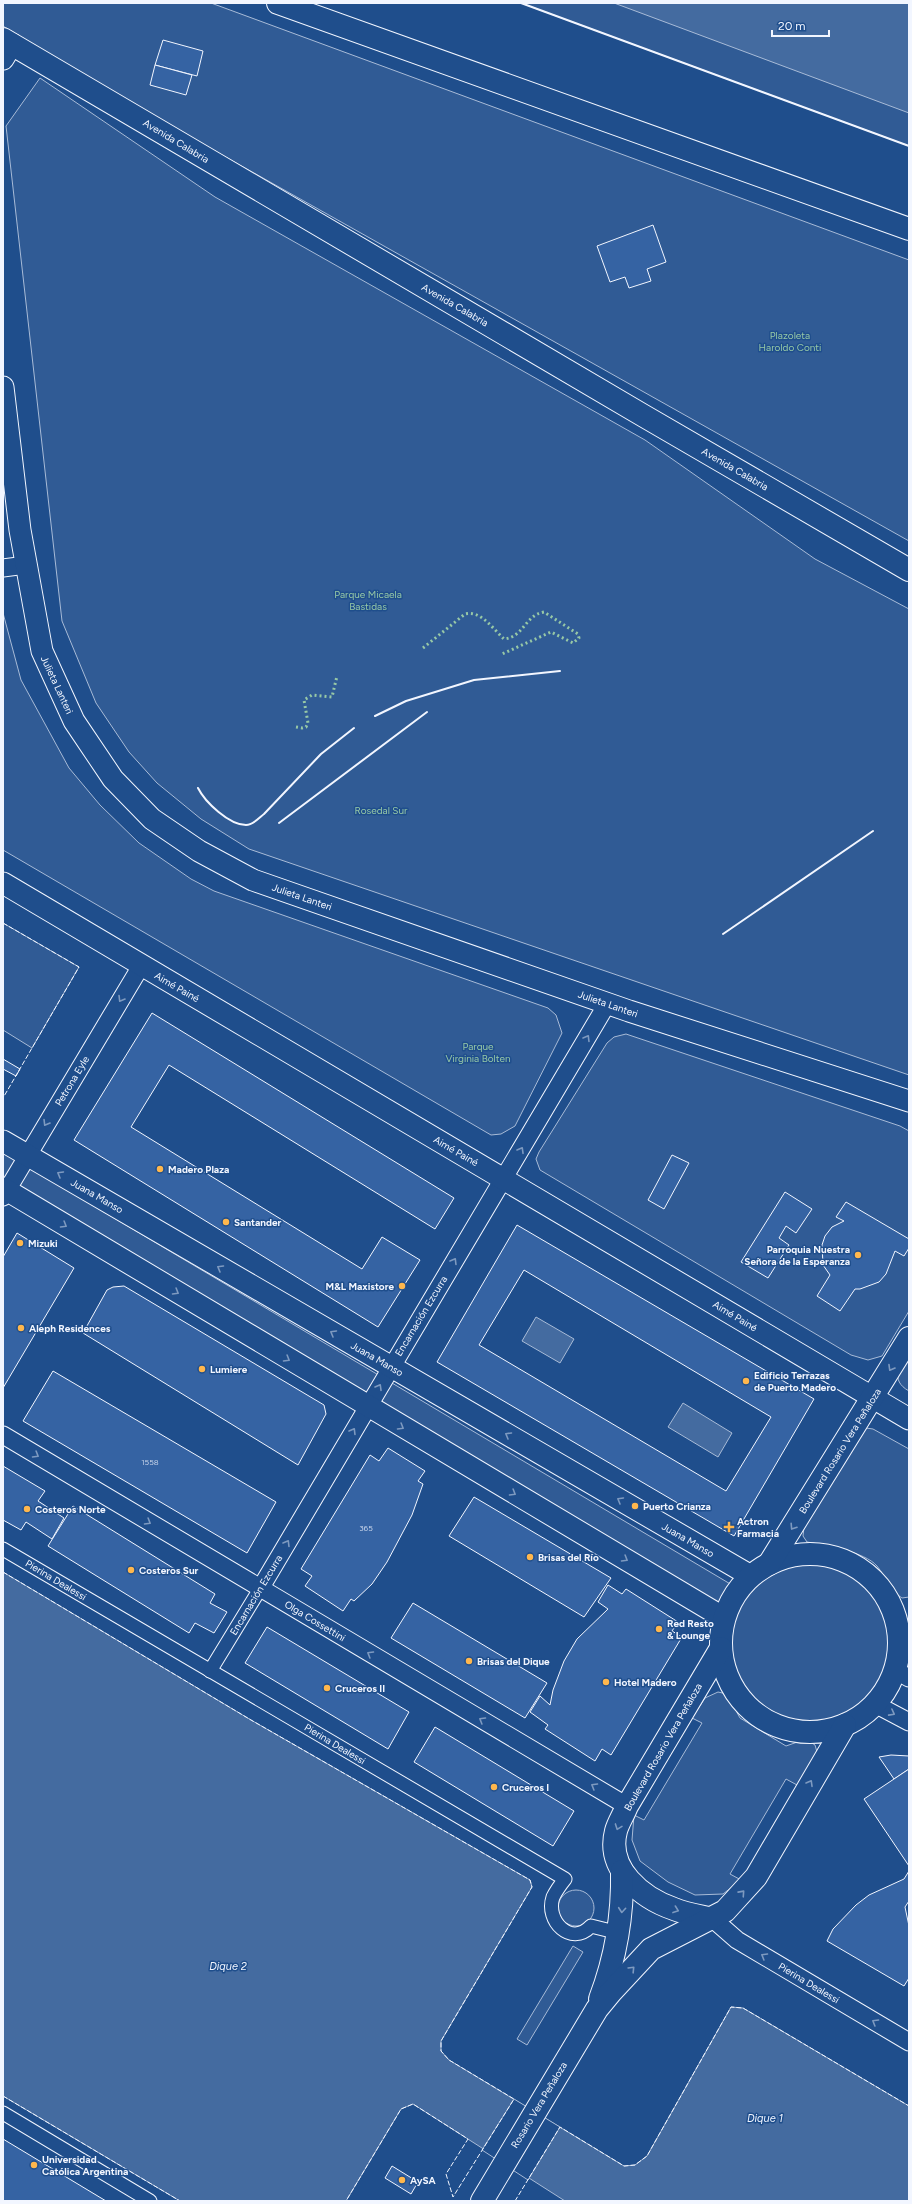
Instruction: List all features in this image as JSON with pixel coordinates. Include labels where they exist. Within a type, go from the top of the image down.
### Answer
[{"type":"main road","points":[[278,3],[909,229]]},
{"type":"main road","name":"Avenida Calabria","points":[[6,47],[909,570]]},
{"type":"main road","name":"Boulevard Rosario Vera Peñaloza","points":[[769,1564],[909,1338]]},
{"type":"main road","points":[[814,1554],[828,1556],[855,1566],[869,1576],[889,1601],[895,1616],[904,1626],[898,1658],[902,1674],[875,1704],[866,1712],[845,1725],[833,1730],[806,1732],[779,1727],[765,1720],[744,1704],[731,1686],[725,1670],[721,1648],[724,1618],[735,1595],[751,1576],[769,1564],[783,1558],[814,1554]]},
{"type":"main road","name":"Boulevard Rosario Vera Peñaloza","points":[[622,1871],[616,1856],[616,1832],[627,1806],[721,1648]]},
{"type":"main road","points":[[622,1871],[640,1891],[665,1906],[683,1913],[712,1919],[732,1904],[756,1877],[845,1725]]},
{"type":"main road","name":"Rosario Vera Peñaloza","points":[[597,2009],[605,1986],[619,1933],[623,1900],[622,1871]]},
{"type":"main road","name":"Rosario Vera Peñaloza","points":[[482,2201],[597,2009],[651,1949],[712,1919]]},
{"type":"street","name":"Julieta Lanteri","points":[[3,387],[26,565],[42,652],[74,721],[113,779],[152,819],[199,851],[253,880],[607,1004],[909,1102]]},
{"type":"street","points":[[3,568],[26,565]]},
{"type":"street","name":"Aimé Painé","points":[[3,883],[909,1419]]},
{"type":"street","name":"Petrona Eyle","points":[[4,1192],[141,966]]},
{"type":"street","name":"Encarnación Ezcurra","points":[[210,1671],[607,1004]]},
{"type":"street","name":"Juana Manso","points":[[3,1141],[751,1576]]},
{"type":"street","points":[[4,1192],[724,1618]]},
{"type":"street","name":"Olga Cossettini","points":[[3,1435],[627,1806]]},
{"type":"street","name":"Pierina Dealessi","points":[[3,1549],[565,1879],[553,1898],[552,1912],[557,1924],[566,1932],[576,1935],[584,1934],[591,1926],[619,1933]]},
{"type":"street","points":[[875,1704],[909,1722]]},
{"type":"street","name":"Pierina Dealessi","points":[[712,1919],[736,1940],[909,2042]]},
{"type":"street","points":[[3,2113],[150,2201]]},
{"type":"green space","name":"Plazoleta Haroldo Conti","points":[[3,3],[211,3],[909,260],[909,541],[149,114],[3,26]]},
{"type":"green space","points":[[521,3],[788,3],[909,34],[909,146]]},
{"type":"green space","name":"Parque Micaela Bastidas","points":[[40,78],[215,197],[645,440],[815,559],[909,609],[909,1075],[249,849],[201,819],[157,783],[129,752],[96,703],[62,621],[6,126]]},
{"type":"green space","name":"Parque Virginia Bolten","points":[[3,613],[21,680],[69,768],[100,805],[139,843],[191,879],[214,891],[548,1008],[556,1015],[562,1033],[515,1126],[501,1134],[491,1135],[3,850]]},
{"type":"green space","points":[[3,923],[79,967],[32,1048],[3,1030]]},
{"type":"green space","points":[[626,1034],[900,1126],[909,1131],[909,1311],[882,1356],[868,1360],[851,1355],[540,1170],[536,1159],[539,1152],[607,1043],[614,1037]]},
{"type":"green space","points":[[3,1152],[732,1585],[720,1605],[3,1179]]},
{"type":"green space","points":[[909,1350],[909,1391],[899,1382],[898,1372],[902,1361]]},
{"type":"green space","points":[[866,1428],[873,1429],[909,1449],[909,1597],[902,1598],[894,1592],[880,1570],[871,1561],[844,1550],[807,1542],[803,1536],[804,1527]]},
{"type":"green space","points":[[811,1562],[842,1568],[862,1580],[873,1591],[885,1611],[891,1642],[885,1673],[873,1693],[862,1704],[842,1716],[811,1722],[780,1716],[760,1704],[749,1693],[737,1673],[731,1642],[737,1611],[749,1591],[760,1580],[780,1568]]},
{"type":"green space","points":[[718,1692],[727,1694],[740,1718],[786,1746],[806,1739],[815,1745],[817,1752],[797,1785],[786,1779],[730,1874],[741,1880],[723,1894],[695,1895],[668,1882],[640,1861],[632,1840],[634,1815],[644,1820],[702,1723],[692,1718],[705,1698]]},
{"type":"green space","points":[[579,1890],[589,1895],[593,1901],[593,1915],[589,1921],[583,1925],[573,1926],[563,1921],[559,1915],[558,1905],[563,1895],[569,1891]]},
{"type":"green space","points":[[573,1946],[583,1952],[527,2045],[517,2039]]},
{"type":"water","points":[[614,3],[909,3],[909,113]]},
{"type":"water","points":[[536,1317],[574,1339],[560,1363],[522,1341]]},
{"type":"water","points":[[683,1403],[732,1433],[718,1457],[668,1427]]},
{"type":"water","name":"Dique 2","points":[[3,1572],[251,1720],[530,1880],[532,1887],[441,2041],[441,2051],[449,2060],[624,2166],[635,2165],[647,2156],[731,2007],[743,2008],[909,2106],[909,2201],[565,2201],[413,2104],[401,2109],[346,2201],[180,2201],[3,2096]]},
{"type":"pier","points":[[514,2099],[560,2127],[528,2180],[482,2150]]},
{"type":"building","points":[[163,40],[203,51],[197,76],[155,65]]},
{"type":"building","points":[[155,65],[192,75],[186,95],[150,85]]},
{"type":"building","points":[[653,225],[666,262],[647,269],[651,281],[629,288],[625,277],[610,282],[597,246]]},
{"type":"building","name":"Madero Plaza","points":[[152,1013],[454,1198],[435,1229],[169,1065],[131,1127],[362,1269],[382,1237],[420,1260],[378,1327],[74,1140]]},
{"type":"building","points":[[3,1059],[20,1069],[16,1076],[3,1069]]},
{"type":"building","points":[[672,1155],[689,1163],[664,1209],[648,1200]]},
{"type":"building","points":[[785,1192],[812,1209],[796,1233],[786,1226],[779,1238],[789,1245],[768,1278],[741,1262]]},
{"type":"building","name":"Parroquia Nuestra Señora de la Esperanza","points":[[846,1202],[909,1239],[909,1248],[904,1256],[895,1251],[886,1274],[879,1282],[860,1289],[855,1289],[840,1311],[817,1296],[830,1275],[823,1265],[822,1245],[825,1236],[832,1227],[844,1221],[836,1217]]},
{"type":"building","name":"Edificio Terrazas de Puerto Madero","points":[[517,1225],[814,1399],[734,1536],[437,1362]],"holes":[[[524,1270],[771,1417],[726,1491],[479,1345]]]},
{"type":"building","name":"Aleph Residences","points":[[17,1233],[74,1268],[3,1388],[3,1257]]},
{"type":"building","name":"Lumiere","points":[[124,1286],[324,1405],[326,1414],[298,1465],[83,1333],[107,1290],[113,1287]]},
{"type":"building","points":[[53,1371],[276,1502],[247,1553],[23,1421]]},
{"type":"building","points":[[388,1448],[425,1471],[418,1481],[423,1484],[412,1515],[387,1562],[372,1584],[354,1601],[351,1599],[343,1611],[305,1586],[312,1576],[301,1569],[370,1455],[379,1461]]},
{"type":"building","name":"Costeros Norte","points":[[3,1466],[45,1491],[38,1501],[64,1518],[52,1539],[26,1522],[21,1530],[3,1520]]},
{"type":"building","name":"Brisas del Río","points":[[474,1497],[611,1578],[584,1617],[449,1536]]},
{"type":"building","name":"Costeros Sur","points":[[73,1506],[215,1594],[210,1603],[227,1612],[214,1633],[195,1623],[189,1633],[48,1546]]},
{"type":"building","name":"Hotel Madero","points":[[608,1585],[622,1594],[626,1589],[678,1622],[672,1631],[682,1637],[611,1755],[602,1749],[595,1761],[545,1729],[548,1725],[530,1712],[540,1696],[550,1705],[553,1690],[564,1661],[577,1639],[608,1609],[598,1602]]},
{"type":"building","name":"Brisas del Dique","points":[[413,1603],[547,1683],[525,1718],[391,1638]]},
{"type":"building","name":"Cruceros II","points":[[267,1627],[409,1712],[388,1749],[245,1663]]},
{"type":"building","name":"Cruceros I","points":[[435,1727],[574,1811],[553,1846],[414,1762]]},
{"type":"building","points":[[891,1755],[909,1756],[909,1769],[894,1779],[879,1757]]},
{"type":"building","points":[[909,1769],[909,1866],[864,1799]]},
{"type":"building","points":[[909,1871],[909,1901],[905,1907],[909,1926],[909,1978],[904,1986],[827,1941],[833,1929],[856,1905],[869,1895],[904,1879]]},
{"type":"building","name":"Universidad Católica Argentina","points":[[3,2139],[106,2201],[3,2201]]},
{"type":"building","name":"AySA","points":[[392,2166],[418,2182],[411,2194],[385,2178]]},
{"type":"hedge","points":[[423,648],[465,614],[476,615],[486,621],[504,639],[516,634],[533,617],[544,612],[578,634],[579,638],[573,643],[551,632],[502,654]]},
{"type":"hedge","points":[[296,727],[306,727],[308,723],[304,700],[312,695],[332,697],[337,676]]},
{"type":"fence","points":[[3,923],[79,967],[3,1098]]},
{"type":"fence","points":[[3,1572],[251,1720],[530,1880],[532,1887],[441,2041],[441,2051],[449,2060],[514,2099],[453,2197],[446,2174],[468,2139],[413,2104],[401,2109],[346,2201]]},
{"type":"fence","points":[[515,2201],[560,2127],[624,2166],[635,2165],[647,2156],[731,2007],[743,2008],[909,2106]]},
{"type":"fence","points":[[3,2096],[180,2201]]},
{"type":"wall","points":[[521,3],[909,146]]},
{"type":"wall","points":[[375,716],[406,701],[474,680],[560,671]]},
{"type":"wall","points":[[279,823],[427,712]]},
{"type":"wall","points":[[198,788],[206,800],[225,817],[239,824],[251,824],[264,814],[321,754],[354,728]]},
{"type":"wall","points":[[723,934],[873,831]]},
{"type":"place","name":"Madero Plaza","points":[[160,1169]]},
{"type":"place","name":"Santander","points":[[226,1222]]},
{"type":"place","name":"Mizuki","points":[[20,1243]]},
{"type":"place","name":"Parroquia Nuestra Señora de la Esperanza","points":[[858,1255]]},
{"type":"place","name":"M&L Maxistore","points":[[402,1286]]},
{"type":"place","name":"Aleph Residences","points":[[21,1328]]},
{"type":"place","name":"Lumiere","points":[[202,1369]]},
{"type":"place","name":"Edificio Terrazas de Puerto Madero","points":[[746,1381]]},
{"type":"place","name":"Puerto Crianza","points":[[635,1506]]},
{"type":"place","name":"Costeros Norte","points":[[27,1509]]},
{"type":"place","name":"Actron Farmacia","points":[[729,1527]]},
{"type":"place","name":"Brisas del Río","points":[[530,1557]]},
{"type":"place","name":"Costeros Sur","points":[[131,1570]]},
{"type":"place","name":"Red Resto & Lounge","points":[[659,1629]]},
{"type":"place","name":"Brisas del Dique","points":[[469,1661]]},
{"type":"place","name":"Hotel Madero","points":[[606,1682]]},
{"type":"place","name":"Cruceros II","points":[[327,1688]]},
{"type":"place","name":"Cruceros I","points":[[494,1787]]},
{"type":"place","name":"Universidad Católica Argentina","points":[[34,2165]]},
{"type":"place","name":"AySA","points":[[402,2180]]},
{"type":"park label","name":"Rosedal Sur","points":[[381,810]]},
{"type":"water label","name":"Dique 1","points":[[765,2118]]}]
